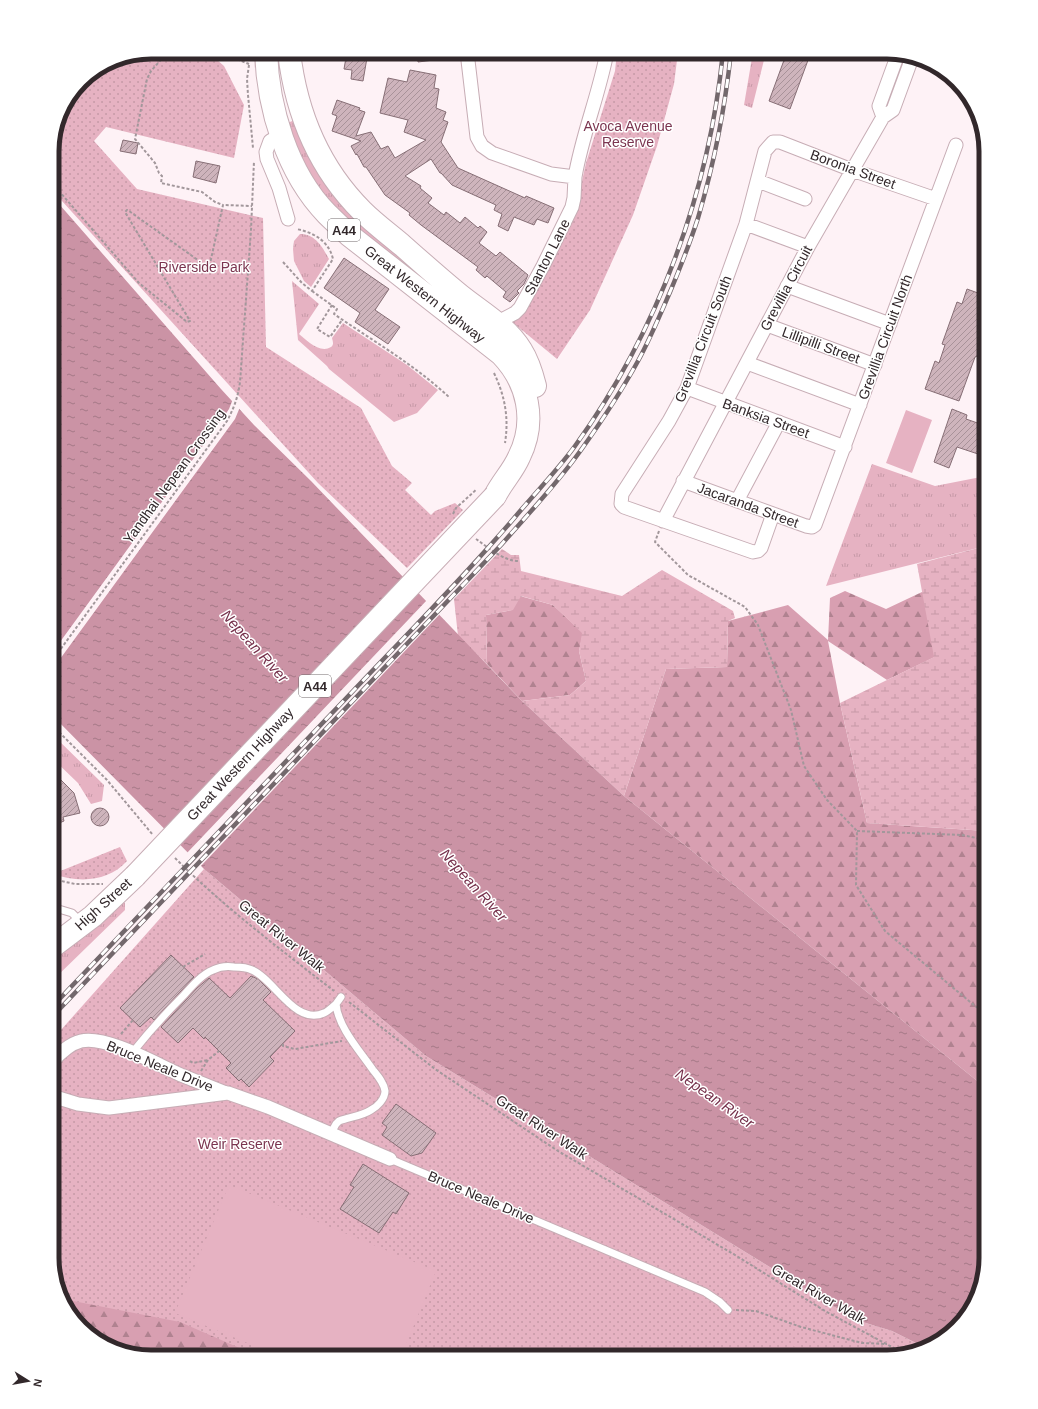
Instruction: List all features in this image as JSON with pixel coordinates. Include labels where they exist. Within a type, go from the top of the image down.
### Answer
[{"type":"highway","name":"Great Western Highway","points":[[135,876],[494,496],[516,464],[526,439],[528,422],[524,390],[515,370],[501,354],[349,235],[326,214],[311,194],[301,179],[285,148],[258,59]]},
{"type":"highway","name":"Great Western Highway","points":[[290,59],[296,92],[313,142],[330,171],[344,190],[375,223],[456,292],[496,323],[521,349],[532,374],[536,389],[538,405],[535,436],[532,447],[523,466],[503,493],[494,496]]},
{"type":"highway","name":"High Street","points":[[59,942],[104,907],[135,876]]},
{"type":"street","points":[[468,59],[477,137],[482,146],[492,153],[551,174],[575,177]]},
{"type":"street","name":"Stanton Lane","points":[[496,323],[515,313],[520,308],[543,266],[572,207],[578,159],[606,59]]},
{"type":"street","points":[[883,117],[878,106],[896,59]]},
{"type":"street","name":"Grevillia Circuit","points":[[663,520],[808,247],[883,117],[893,110],[911,62]]},
{"type":"street","points":[[280,135],[270,141],[266,152],[267,159],[279,188],[288,220]]},
{"type":"street","name":"Boronia Street","points":[[770,144],[773,142],[780,142],[852,170],[936,199]]},
{"type":"street","name":"Grevillia Circuit South","points":[[663,520],[624,508],[621,504],[621,500],[627,486],[669,421],[687,388],[746,224],[765,151],[770,144]]},
{"type":"street","name":"Grevillia Circuit North","points":[[812,527],[818,520],[956,145]]},
{"type":"street","points":[[758,181],[805,199]]},
{"type":"street","points":[[746,224],[808,247]]},
{"type":"street","points":[[787,286],[890,324]]},
{"type":"street","name":"Lillipilli Street","points":[[767,324],[875,365]]},
{"type":"street","points":[[746,363],[860,405]]},
{"type":"street","name":"Banksia Street","points":[[687,388],[845,447]]},
{"type":"street","points":[[738,501],[779,422]]},
{"type":"street","name":"Jacaranda Street","points":[[683,481],[812,527]]},
{"type":"street","points":[[663,520],[753,552],[758,551],[761,548],[773,514]]},
{"type":"street","name":"Bruce Neale Drive","points":[[59,1055],[72,1044],[81,1041],[96,1040],[112,1045],[197,1081],[331,1133],[390,1159]]},
{"type":"street","name":"Bruce Neale Drive","points":[[59,1098],[78,1104],[109,1108],[228,1093]]},
{"type":"lane","points":[[59,909],[72,913],[83,924]]},
{"type":"lane","points":[[132,1053],[170,1009],[201,978],[214,969],[222,967],[239,967],[253,970],[293,1007],[302,1013],[313,1015],[324,1013],[336,1004],[341,997]]},
{"type":"lane","points":[[331,1133],[339,1121],[370,1111],[378,1105],[385,1091],[382,1082],[340,1020],[336,1004]]},
{"type":"lane","name":"Bruce Neale Drive","points":[[390,1159],[705,1292],[720,1302],[728,1310]]},
{"type":"path","points":[[162,59],[147,79],[136,139],[155,163],[159,173],[162,176],[161,183],[202,192],[215,202],[223,205],[252,206]]},
{"type":"path","points":[[238,59],[248,59]]},
{"type":"path","name":"Yandhai Nepean Crossing","points":[[59,651],[227,421],[238,397],[251,230],[254,155],[247,79],[257,59]]},
{"type":"path","points":[[59,191],[139,283],[187,322],[190,321],[125,212],[126,210],[129,211],[209,268],[223,205]]},
{"type":"path","points":[[288,220],[294,229],[309,231],[322,239],[332,254],[330,264],[312,291]]},
{"type":"path","points":[[284,262],[302,283],[337,309],[334,314],[407,362],[450,398]]},
{"type":"path","points":[[332,305],[317,329],[330,338],[342,320]]},
{"type":"path","points":[[493,371],[500,384],[507,413],[505,445]]},
{"type":"path","points":[[663,520],[655,542],[688,575],[745,607],[758,626],[791,710],[804,766],[827,800],[857,831],[962,835],[979,839]]},
{"type":"path","points":[[59,732],[107,780],[148,830]]},
{"type":"path","points":[[857,831],[856,885],[885,931],[979,1009]]},
{"type":"path","name":"Great River Walk","points":[[197,879],[277,946],[435,1069],[558,1151],[735,1254],[825,1311],[897,1349]]},
{"type":"path","points":[[59,881],[75,884],[105,884]]},
{"type":"path","points":[[183,967],[205,954]]},
{"type":"path","points":[[112,1045],[133,1020]]},
{"type":"path","points":[[283,1044],[283,1046],[295,1049],[334,1042],[353,1041]]},
{"type":"path","points":[[197,1081],[208,1060],[219,1051]]},
{"type":"path","points":[[190,1061],[193,1063],[208,1060]]},
{"type":"path","points":[[728,1310],[756,1311],[801,1327],[862,1343],[888,1344]]},
{"type":"green space","name":"Riverside Park","points":[[145,59],[216,59],[224,66],[244,105],[234,158],[106,127],[94,141],[137,189],[263,218],[266,347],[361,408],[392,466],[412,483],[405,490],[431,515],[435,511],[455,503],[463,510],[407,568],[318,483],[59,198],[59,145],[62,127],[71,105],[78,95],[95,78],[105,71],[127,62]]},
{"type":"green space","name":"Avoca Avenue Reserve","points":[[616,59],[677,59],[674,84],[657,146],[633,215],[590,310],[557,359],[511,321],[578,199],[586,163],[615,71]]},
{"type":"green space","points":[[752,59],[764,59],[752,108],[744,105]]},
{"type":"green space","points":[[295,120],[306,147],[519,356],[329,207],[282,125]]},
{"type":"green space","points":[[300,234],[314,238],[321,245],[329,259],[311,287],[304,281],[294,261],[294,241]]},
{"type":"green space","points":[[292,281],[319,304],[299,334],[309,343],[322,349],[331,347],[333,344],[332,338],[343,323],[407,365],[438,390],[417,413],[394,422],[329,369],[298,340]]},
{"type":"green space","points":[[906,410],[932,420],[912,473],[886,463]]},
{"type":"green space","points":[[872,464],[935,486],[979,477],[979,548],[826,586]]},
{"type":"green space","points":[[979,548],[979,831],[867,823],[840,703],[934,657],[917,564]]},
{"type":"green space","points":[[502,549],[511,555],[519,555],[521,571],[622,596],[662,570],[733,611],[735,618],[728,621],[727,667],[666,669],[624,796],[522,701],[570,695],[586,681],[579,651],[582,633],[553,605],[521,596],[513,610],[486,615],[487,664],[458,636],[454,599]]},
{"type":"green space","points":[[845,591],[886,609],[922,592],[968,641],[887,680],[828,641],[840,703],[867,823],[979,831],[979,1082],[624,796],[666,669],[727,667],[728,621],[788,605],[828,640],[830,598]]},
{"type":"green space","points":[[520,596],[553,605],[583,633],[579,651],[586,681],[570,695],[522,701],[487,664],[486,615],[512,610]]},
{"type":"green space","points":[[59,741],[104,785],[102,801],[91,804],[78,783],[59,765]]},
{"type":"green space","points":[[120,847],[127,861],[111,873],[93,879],[73,879],[63,877],[59,876],[59,872]]},
{"type":"green space","name":"Weir Reserve","points":[[204,869],[426,1056],[856,1320],[892,1331],[919,1344],[911,1347],[887,1350],[244,1350],[180,1322],[69,1300],[62,1282],[59,1258],[59,1032]]},
{"type":"green space","points":[[121,900],[125,903],[125,910],[59,974],[59,954],[83,936]]},
{"type":"green space","points":[[229,1185],[436,1271],[404,1350],[264,1350],[175,1313]]},
{"type":"green space","points":[[60,1269],[70,1275],[263,1350],[145,1350],[121,1345],[105,1338],[95,1331],[78,1314],[66,1293]]},
{"type":"green space","points":[[794,1344],[809,1350],[804,1350],[793,1346]]},
{"type":"water","name":"Nepean River","points":[[59,204],[254,425],[311,481],[522,701],[624,796],[979,1082],[979,1258],[976,1282],[967,1304],[952,1323],[943,1331],[933,1338],[919,1344],[892,1331],[856,1320],[426,1056],[204,869],[59,722]]},
{"type":"pier","points":[[233,399],[240,407],[235,419],[59,660],[59,643],[229,409]]},
{"type":"pier","points":[[427,600],[440,614],[199,868],[186,854]]},
{"type":"building","points":[[346,59],[367,59],[363,81],[351,79],[352,70],[344,69]]},
{"type":"building","points":[[418,59],[441,59],[418,62]]},
{"type":"building","points":[[784,59],[808,59],[790,109],[769,101]]},
{"type":"building","points":[[410,70],[436,75],[434,88],[439,89],[436,108],[446,112],[443,120],[448,122],[441,142],[458,168],[525,198],[526,196],[554,208],[548,223],[537,219],[534,225],[514,217],[508,231],[498,226],[502,214],[494,210],[496,205],[452,185],[440,173],[431,159],[405,176],[421,186],[420,188],[432,198],[428,203],[444,215],[446,212],[460,223],[465,217],[478,228],[480,226],[487,232],[479,243],[496,256],[500,252],[528,275],[524,284],[517,291],[519,293],[510,302],[503,297],[506,292],[487,276],[485,278],[476,270],[478,267],[421,225],[409,215],[410,213],[385,195],[366,167],[364,167],[351,146],[361,141],[332,131],[337,116],[332,114],[337,100],[360,108],[359,110],[365,112],[356,136],[371,132],[381,149],[388,146],[395,158],[426,140],[404,132],[408,120],[380,113],[388,78],[407,82]]},
{"type":"building","points":[[123,140],[138,143],[136,154],[120,151]]},
{"type":"building","points":[[196,161],[220,166],[216,183],[193,177]]},
{"type":"building","points":[[344,258],[389,289],[375,310],[400,327],[388,344],[355,322],[360,313],[324,288]]},
{"type":"building","points":[[967,289],[979,293],[979,355],[975,357],[959,401],[925,389],[935,361],[939,363],[945,345],[942,344],[957,302],[962,304]]},
{"type":"building","points":[[952,409],[967,415],[966,419],[979,424],[979,454],[957,447],[949,468],[934,462]]},
{"type":"building","points":[[59,778],[74,793],[80,813],[63,817],[64,821],[59,823]]},
{"type":"building","points":[[100,808],[104,809],[108,813],[108,821],[104,825],[100,826],[96,825],[92,821],[91,817],[92,813],[96,809]]},
{"type":"building","points":[[171,955],[194,977],[154,1020],[151,1017],[140,1027],[120,1008]]},
{"type":"building","points":[[251,976],[258,979],[271,992],[263,1000],[295,1031],[270,1057],[274,1061],[249,1087],[241,1079],[239,1081],[226,1068],[231,1063],[205,1037],[204,1039],[193,1028],[178,1043],[161,1027],[197,988],[209,978],[230,998]]},
{"type":"building","points":[[396,1104],[436,1133],[422,1153],[411,1156],[382,1135],[387,1127],[382,1123]]},
{"type":"building","points":[[363,1164],[409,1193],[396,1214],[393,1212],[379,1233],[340,1209],[354,1187],[350,1185]]},
{"type":"railway","points":[[59,1000],[460,579],[549,478],[575,446],[605,402],[631,356],[655,308],[675,259],[692,208],[706,157],[716,105],[722,59]]},
{"type":"railway","points":[[59,1010],[501,545],[572,463],[603,418],[631,373],[655,327],[670,292],[688,246],[704,198],[714,157],[726,94],[730,59]]}]
